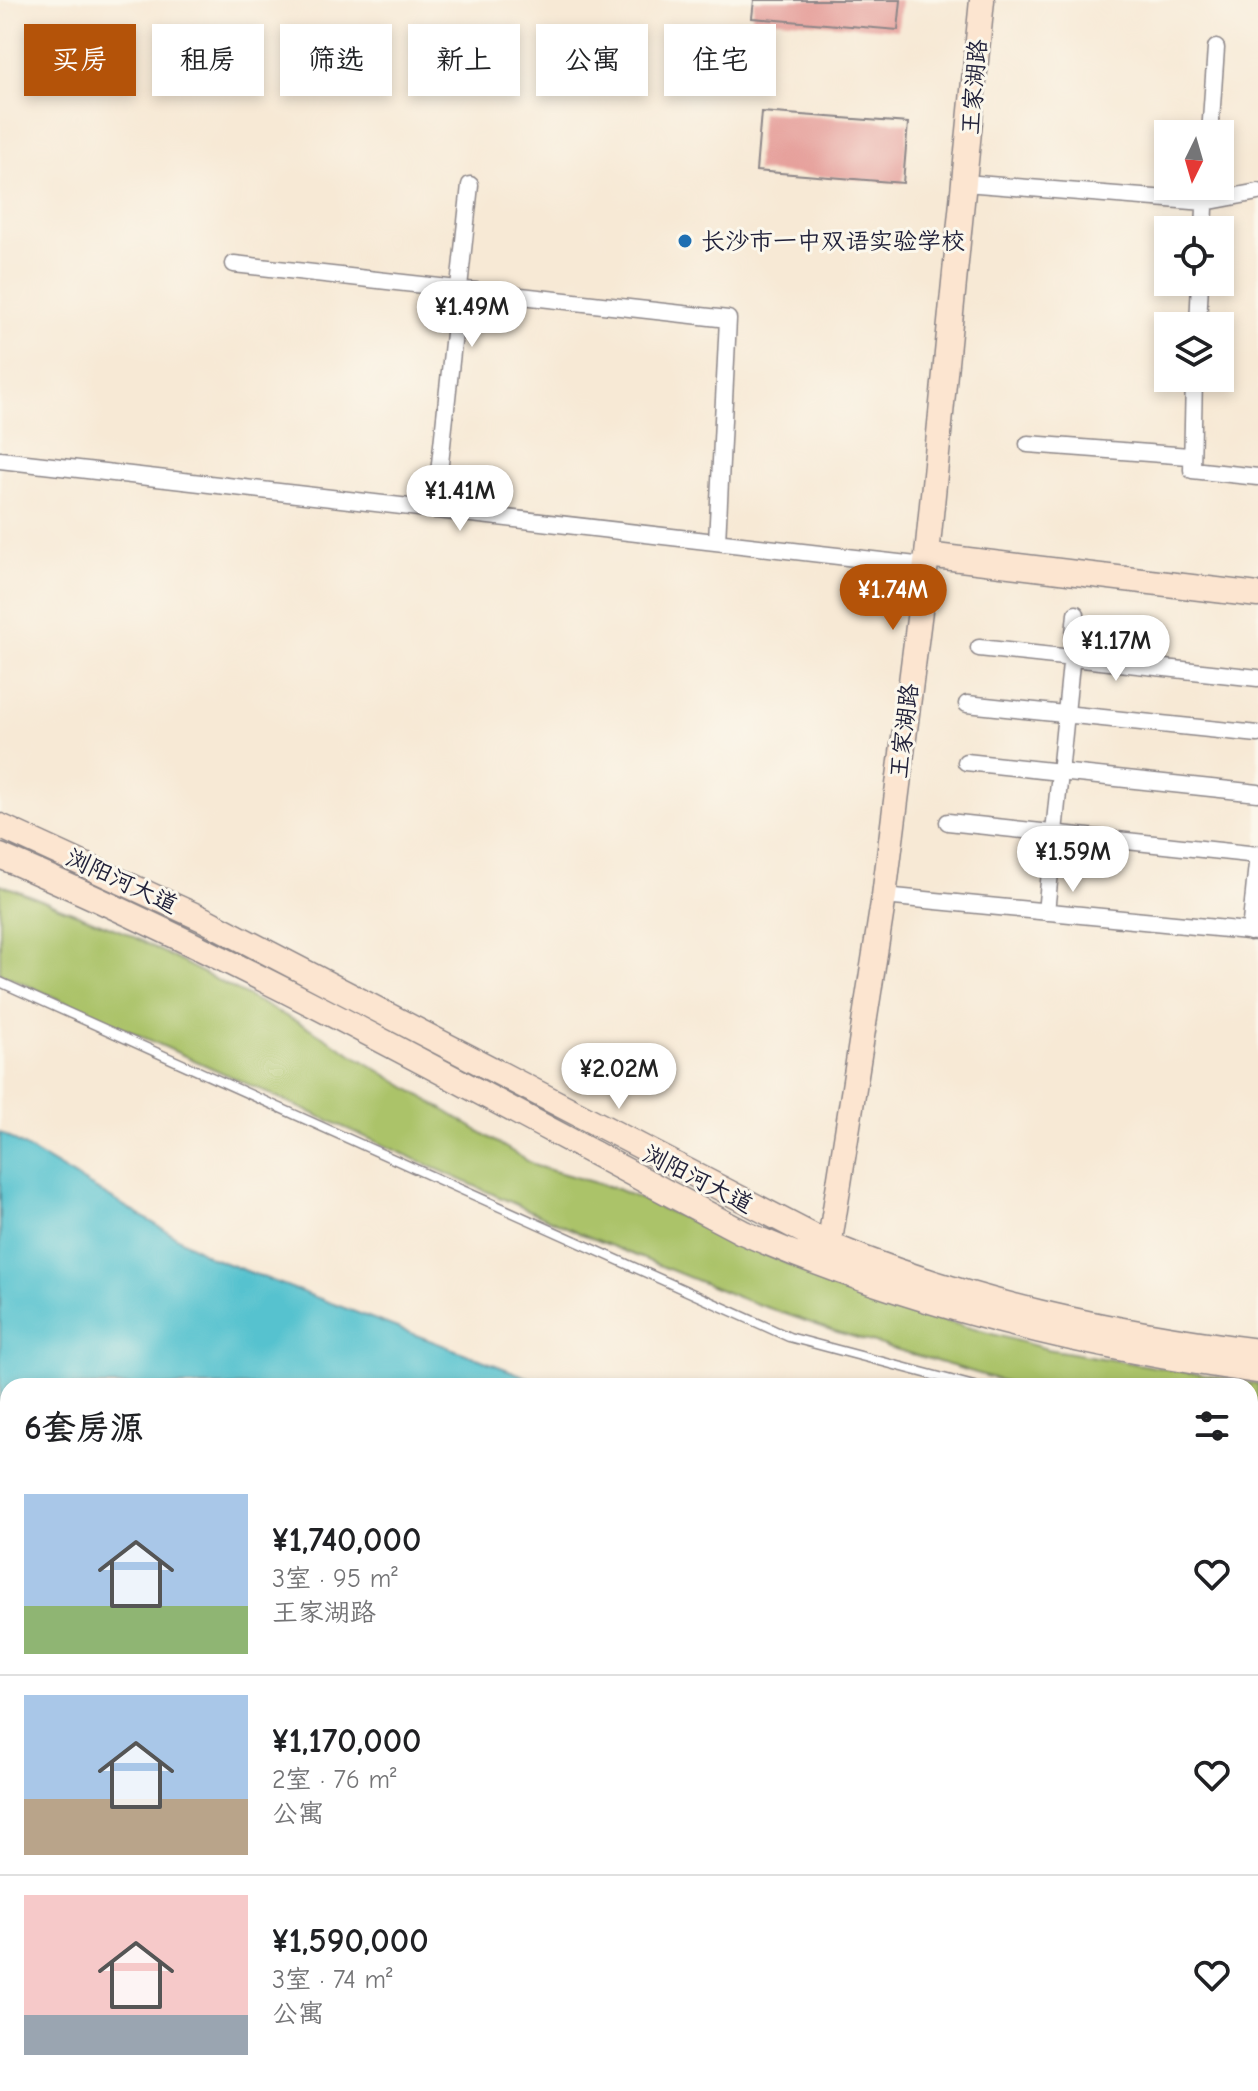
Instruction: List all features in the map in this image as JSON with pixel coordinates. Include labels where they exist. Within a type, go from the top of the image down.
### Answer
[{"type":"main road","name":"王家湖路","points":[[828,1257],[884,896],[926,560],[982,0]]},
{"type":"main road","points":[[926,560],[1258,595]]},
{"type":"main road","name":"浏阳河大道","points":[[0,826],[205,920],[828,1257],[882,1266],[1012,1306],[1137,1335],[1258,1351]]},
{"type":"main road","name":"浏阳河大道","points":[[0,856],[129,911],[243,967],[742,1232],[828,1257],[1010,1326],[1133,1354],[1258,1371]]},
{"type":"street","points":[[1211,120],[1216,48]]},
{"type":"street","points":[[965,183],[1154,192]]},
{"type":"street","points":[[435,510],[470,185]]},
{"type":"street","points":[[1234,193],[1258,192]]},
{"type":"street","points":[[234,264],[728,319],[717,542]]},
{"type":"street","points":[[1193,392],[1190,467],[1196,473],[1258,477]]},
{"type":"street","points":[[1028,444],[1189,456]]},
{"type":"street","points":[[0,460],[717,542],[926,560]]},
{"type":"street","points":[[1046,912],[1076,614]]},
{"type":"street","points":[[979,648],[1258,678]]},
{"type":"street","points":[[967,704],[1258,734]]},
{"type":"street","points":[[966,762],[1258,793]]},
{"type":"street","points":[[884,896],[1254,932],[1258,855],[948,822]]},
{"type":"lane","points":[[0,982],[789,1337],[944,1378]]},
{"type":"green space","points":[[0,884],[126,933],[311,1029],[536,1166],[617,1189],[875,1302],[1047,1349],[1222,1378],[993,1378],[834,1331],[740,1298],[582,1234],[0,973]]},
{"type":"water","points":[[0,1132],[212,1258],[530,1378],[0,1378]]},
{"type":"building","points":[[754,0],[901,0],[898,30],[752,18]]},
{"type":"building","points":[[761,112],[908,123],[903,183],[756,171]]},
{"type":"place","name":"长沙市一中双语实验学校","points":[[685,241]]}]
